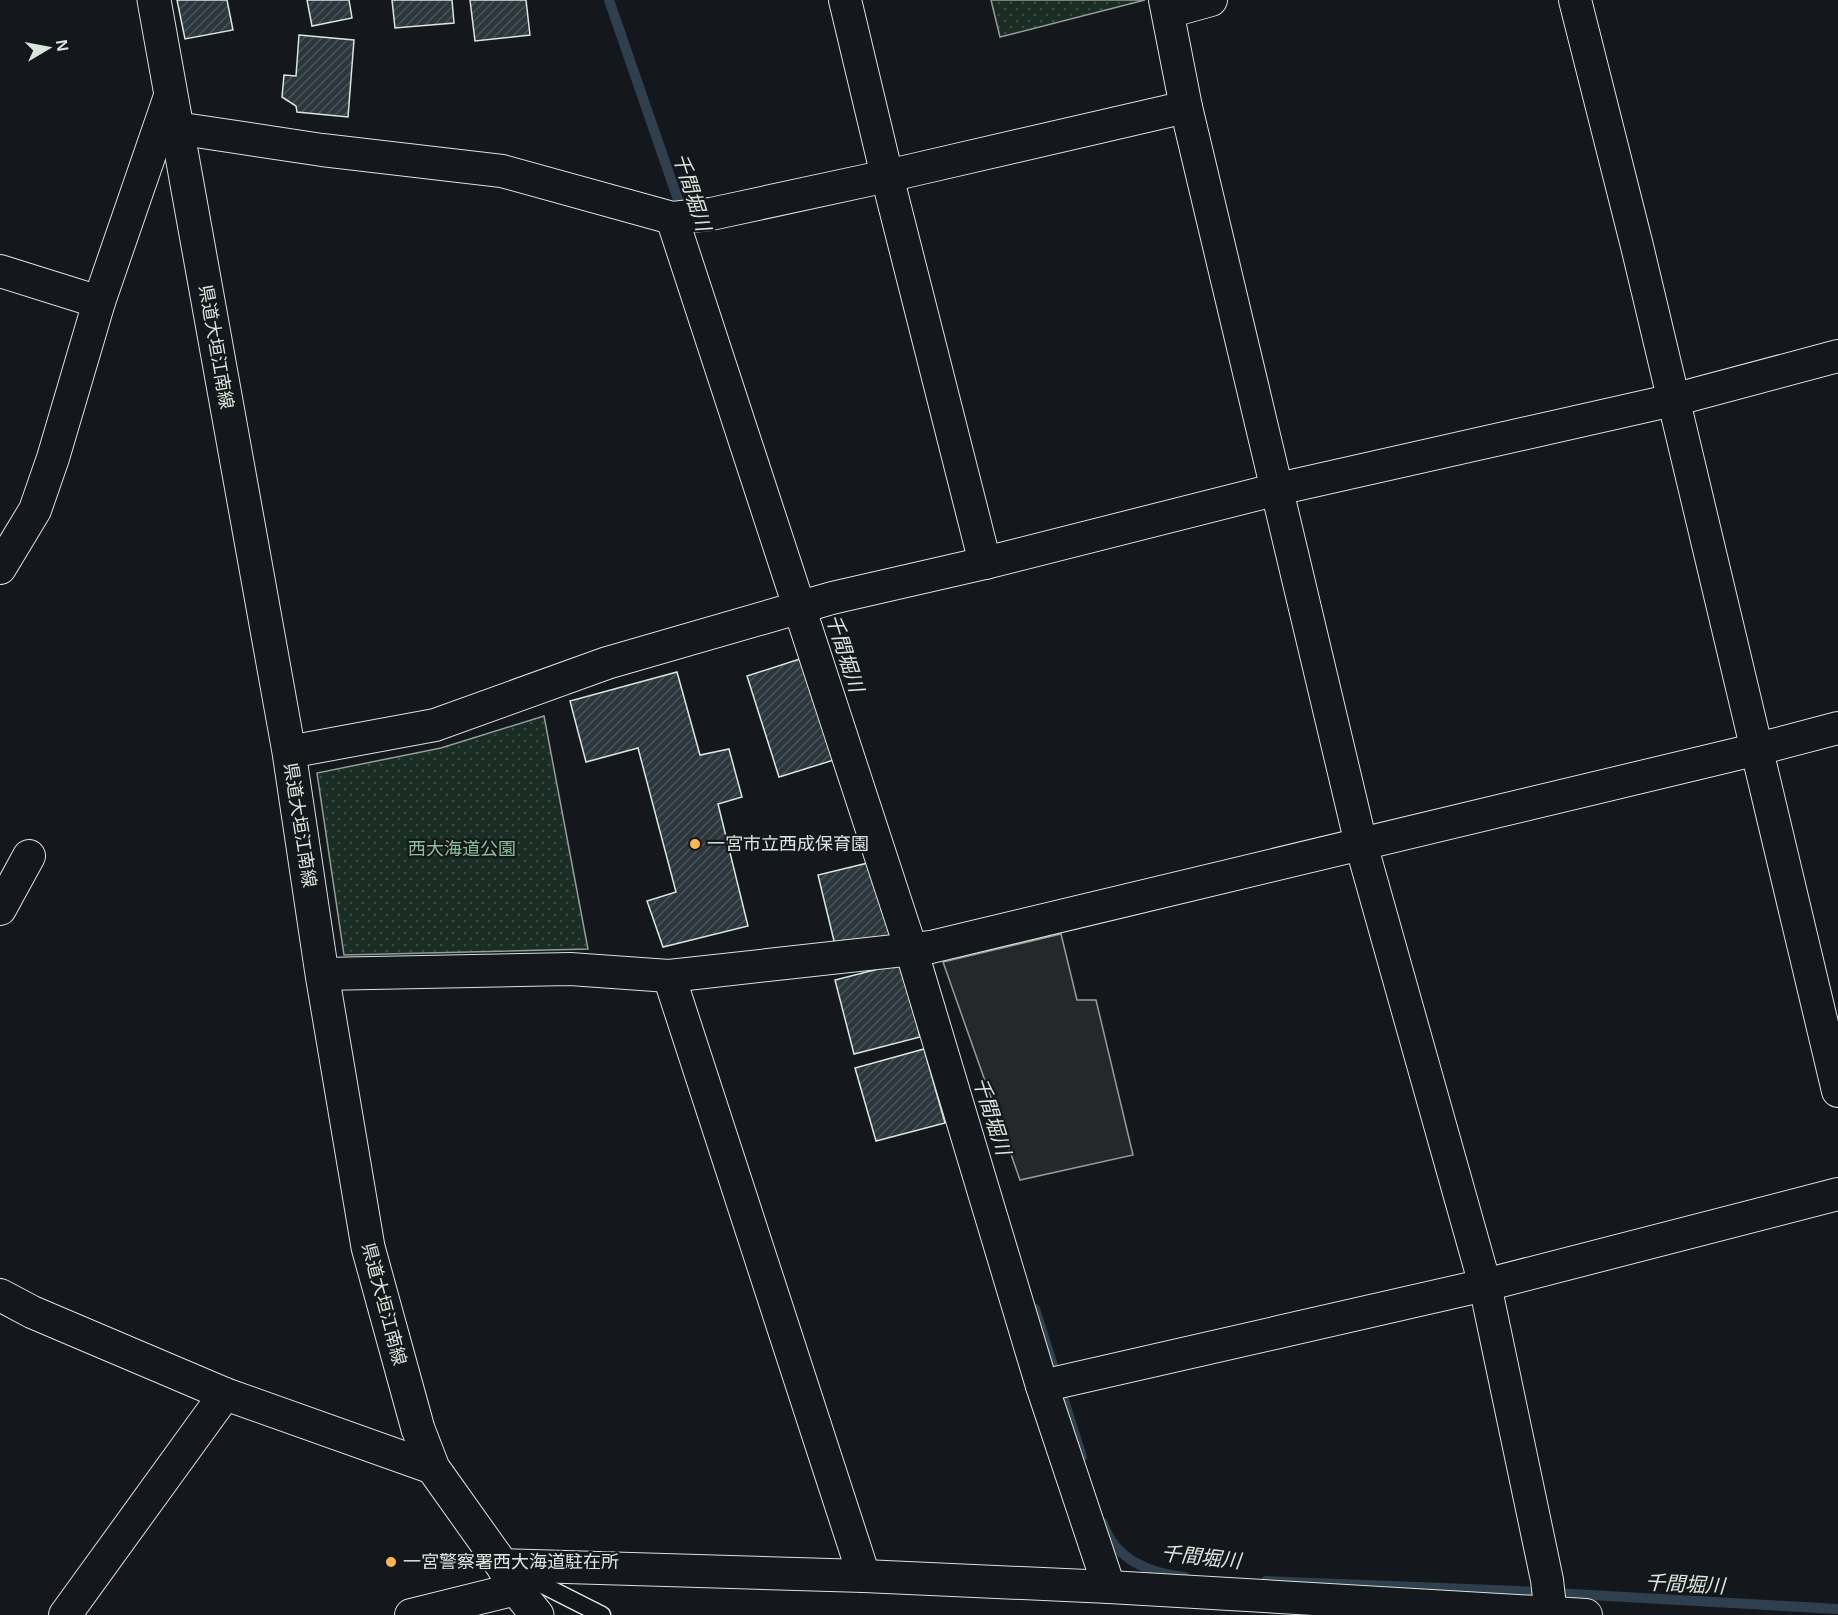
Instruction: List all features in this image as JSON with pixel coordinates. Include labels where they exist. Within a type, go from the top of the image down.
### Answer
[{"type":"main road","name":"県道大垣江南線","points":[[154,0],[289,752],[322,974],[368,1247],[418,1429],[433,1468],[537,1615]]},
{"type":"street","points":[[845,0],[985,563]]},
{"type":"street","points":[[1211,0],[1166,6],[1186,107],[1361,843],[1485,1285],[1550,1601]]},
{"type":"street","points":[[1575,0],[1637,246],[1838,1091]]},
{"type":"street","points":[[0,568],[34,510],[53,458],[99,302],[170,95]]},
{"type":"street","points":[[176,128],[322,150],[502,171],[676,218],[711,214],[887,176],[1186,107]]},
{"type":"street","points":[[676,218],[812,604],[922,948],[1058,1383],[1109,1587]]},
{"type":"street","points":[[0,271],[99,302]]},
{"type":"street","points":[[289,752],[435,725],[607,663],[812,604],[1278,489],[1673,400],[1838,356]]},
{"type":"street","points":[[322,974],[570,969],[669,976],[922,948],[1838,728]]},
{"type":"street","points":[[0,909],[29,856]]},
{"type":"street","points":[[669,976],[864,1576]]},
{"type":"street","points":[[1058,1383],[1485,1285],[1838,1194]]},
{"type":"street","points":[[0,1295],[32,1312],[225,1394],[433,1468]]},
{"type":"street","points":[[65,1615],[225,1394]]},
{"type":"street","points":[[411,1615],[509,1577],[864,1576],[1109,1587],[1550,1601],[1586,1615]]},
{"type":"lane","points":[[509,1577],[602,1615]]},
{"type":"green space","points":[[991,0],[1145,0],[1000,37]]},
{"type":"green space","name":"西大海道公園","points":[[544,716],[588,949],[344,955],[317,773],[441,748]]},
{"type":"shaded area","points":[[1061,934],[1077,1000],[1096,1000],[1133,1155],[1020,1180],[943,962]]},
{"type":"building","points":[[177,0],[227,0],[233,30],[185,39]]},
{"type":"building","points":[[307,0],[349,0],[352,18],[312,26]]},
{"type":"building","points":[[392,0],[452,0],[454,23],[395,28]]},
{"type":"building","points":[[470,0],[526,0],[530,35],[475,41]]},
{"type":"building","points":[[299,35],[354,40],[348,117],[297,112],[296,106],[282,97],[284,75],[296,76]]},
{"type":"building","points":[[806,657],[837,759],[779,777],[747,676]]},
{"type":"building","points":[[677,672],[700,755],[729,749],[742,797],[718,804],[748,926],[663,947],[647,901],[676,892],[638,748],[586,762],[570,701]]},
{"type":"building","points":[[872,862],[890,936],[836,949],[818,875]]},
{"type":"building","points":[[902,963],[920,1037],[854,1054],[835,980]]},
{"type":"building","points":[[924,1049],[945,1123],[876,1141],[855,1068]]},
{"type":"waterway","name":"千間堀川","points":[[609,0],[683,214]]},
{"type":"waterway","name":"千間堀川","points":[[1035,1309],[1082,1457]]},
{"type":"waterway","name":"千間堀川","points":[[1103,1523],[1108,1536],[1116,1546],[1135,1562],[1159,1572],[1185,1577]]},
{"type":"waterway","name":"千間堀川","points":[[1266,1581],[1518,1591],[1838,1609]]},
{"type":"place","name":"一宮市立西成保育園","points":[[695,844]]},
{"type":"place","name":"一宮警察署西大海道駐在所","points":[[391,1562]]}]
